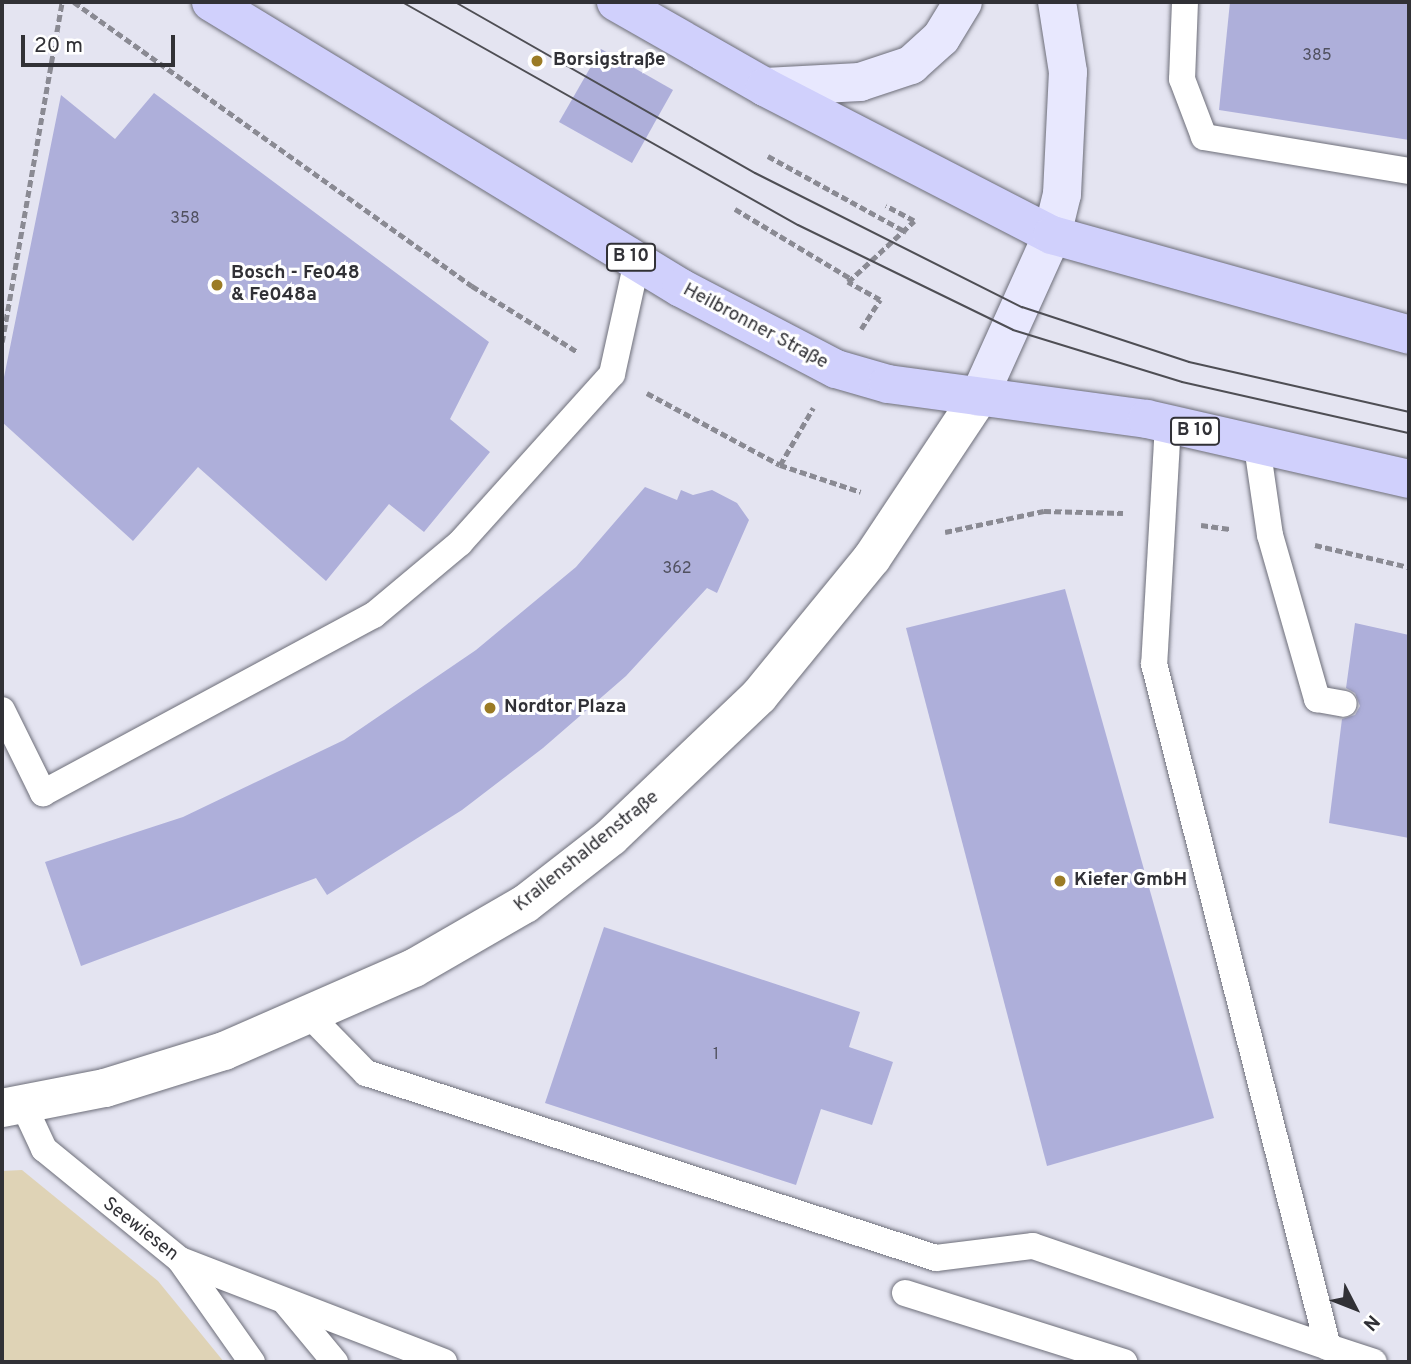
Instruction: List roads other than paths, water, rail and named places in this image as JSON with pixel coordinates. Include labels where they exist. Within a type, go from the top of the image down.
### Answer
[{"type":"main road","name":"Heilbronner Straße","points":[[211,2],[637,261],[836,369],[888,384],[1168,424],[1409,479]]},
{"type":"main road","points":[[616,2],[765,87],[1052,235],[1409,335]]},
{"type":"main road","points":[[765,87],[860,82],[911,65],[941,38],[962,2]]},
{"type":"main road","points":[[979,397],[1052,235],[1068,133],[1068,72],[1057,2]]},
{"type":"street","name":"Krailenshaldenstraße","points":[[12,1106],[105,1088],[224,1051],[310,1016],[414,968],[526,904],[611,837],[759,696],[835,608],[907,508],[979,397]]},
{"type":"lane","points":[[1185,2],[1182,79],[1204,137],[1409,171]]},
{"type":"lane","points":[[2,710],[43,793],[285,667],[374,615],[460,543],[612,374],[637,261]]},
{"type":"lane","points":[[1168,424],[1166,519],[1154,664],[1328,1347]]},
{"type":"lane","points":[[1257,446],[1270,535],[1317,699],[1344,704]]},
{"type":"lane","points":[[310,1016],[366,1073],[936,1258],[1033,1246],[1374,1362]]},
{"type":"lane","name":"Seewiesen","points":[[12,1106],[44,1149],[180,1260],[252,1362]]},
{"type":"lane","points":[[180,1260],[444,1362]]},
{"type":"lane","points":[[905,1293],[1124,1362]]},
{"type":"lane","points":[[282,1298],[335,1362]]},
{"type":"tram line","points":[[402,2],[798,225],[1013,330],[1182,382],[1409,433]]},
{"type":"tram line","points":[[455,2],[755,173],[1022,307],[1189,362],[1409,412]]},
{"type":"place","name":"Borsigstraße","points":[[537,61]]},
{"type":"place","name":"Bosch - Fe048 & Fe048a","points":[[217,285]]},
{"type":"place","name":"Nordtor Plaza","points":[[490,708]]},
{"type":"place","name":"Kiefer GmbH","points":[[1060,881]]}]
